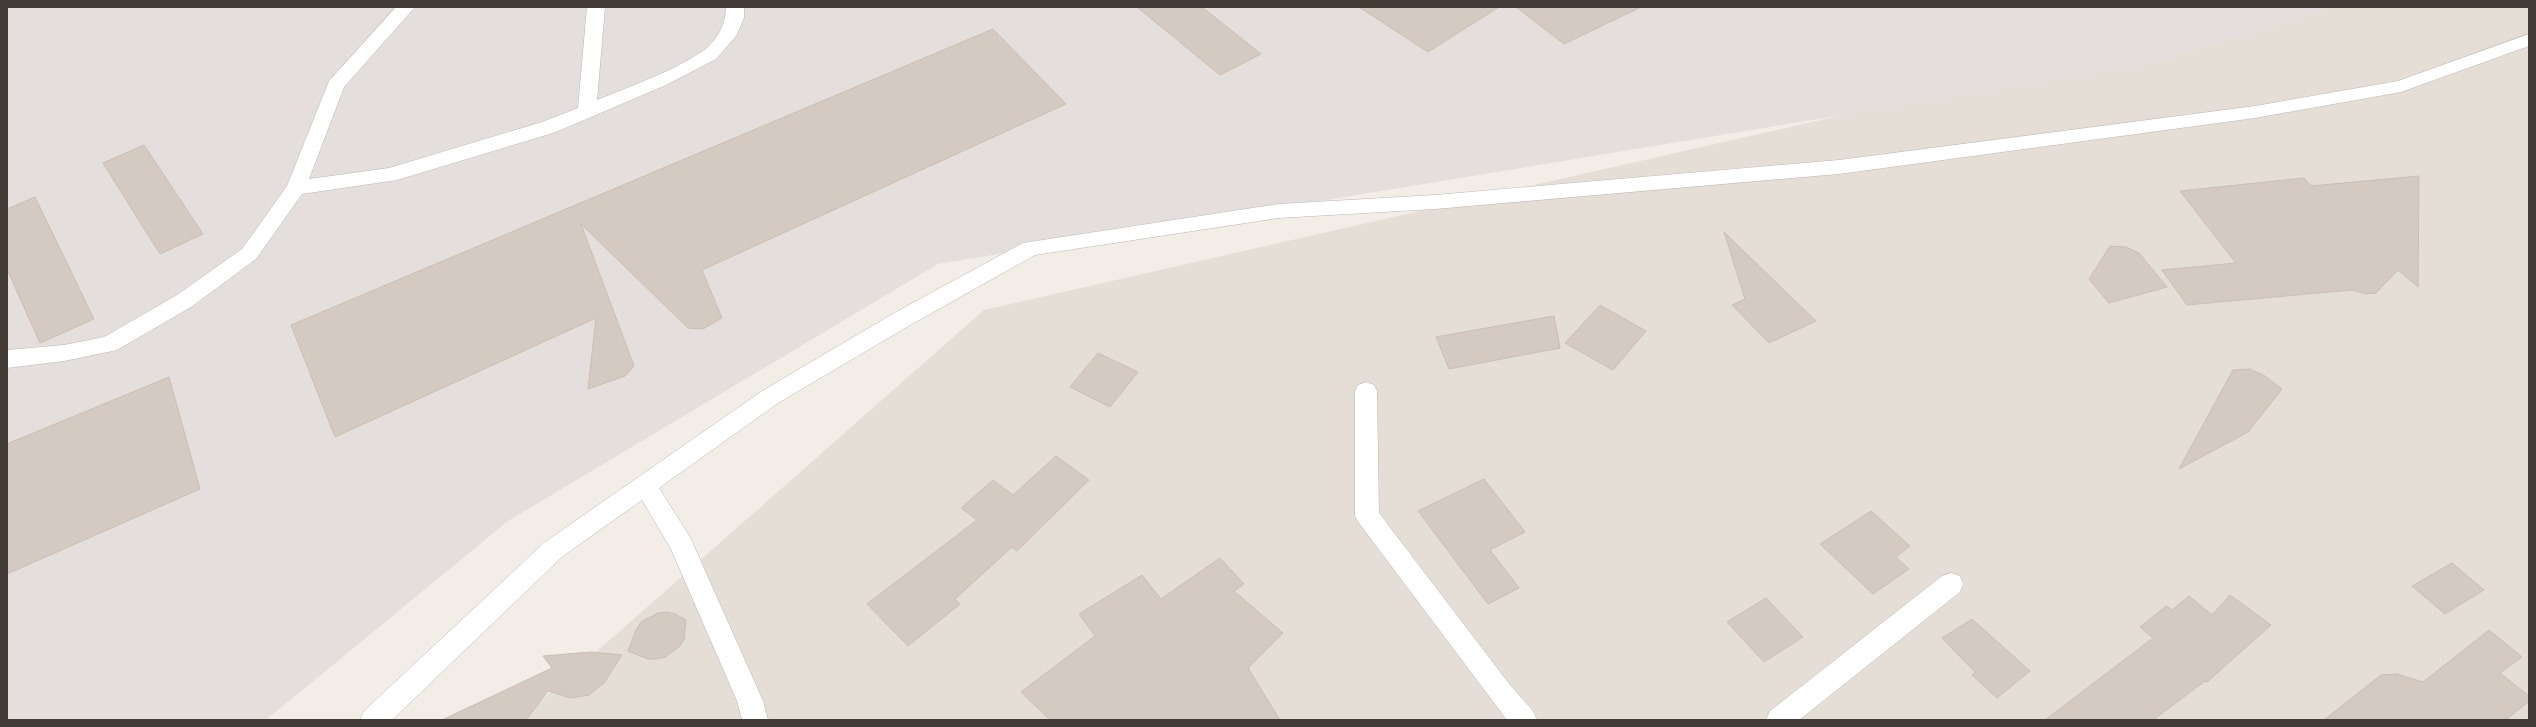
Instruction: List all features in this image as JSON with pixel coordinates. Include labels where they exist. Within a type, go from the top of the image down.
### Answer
[{"type":"street","points":[[7,359],[64,353],[109,344],[184,301],[248,254],[296,188],[336,84],[406,7]]},
{"type":"street","points":[[587,111],[596,7]]},
{"type":"street","points":[[296,188],[390,175],[549,127],[659,81],[710,55],[727,36],[735,18],[735,7]]},
{"type":"street","points":[[373,720],[554,549],[770,397],[904,318],[1030,248],[1279,211],[1435,202],[1839,166],[2255,112],[2401,86],[2529,40]]},
{"type":"street","points":[[1366,391],[1367,516],[1501,694],[1524,720]]},
{"type":"street","points":[[645,485],[681,544],[750,701],[755,720]]},
{"type":"street","points":[[1779,720],[1951,584]]},
{"type":"shaded area","points":[[7,7],[2338,7],[2146,65],[938,264],[508,521],[266,720],[7,720]]},
{"type":"shaded area","points":[[2318,7],[2529,7],[2529,720],[519,720],[984,310]]},
{"type":"building","points":[[1137,7],[1202,7],[1261,54],[1220,75]]},
{"type":"building","points":[[1359,7],[1499,7],[1428,52]]},
{"type":"building","points":[[1516,7],[1641,7],[1564,44]]},
{"type":"building","points":[[993,29],[1066,104],[702,270],[722,318],[703,329],[688,328],[581,224],[634,366],[625,376],[588,389],[596,318],[335,437],[291,325]]},
{"type":"building","points":[[144,145],[203,234],[160,254],[103,163]]},
{"type":"building","points":[[2419,176],[2418,287],[2398,270],[2376,293],[2366,294],[2352,290],[2187,305],[2162,270],[2236,263],[2180,191],[2304,178],[2311,186]]},
{"type":"building","points":[[35,197],[94,319],[40,343],[7,269],[7,209]]},
{"type":"building","points":[[1724,232],[1816,321],[1769,343],[1732,305],[1745,299]]},
{"type":"building","points":[[2110,246],[2126,247],[2139,253],[2167,287],[2109,303],[2089,279]]},
{"type":"building","points":[[1600,305],[1646,331],[1613,370],[1565,343]]},
{"type":"building","points":[[1554,316],[1560,348],[1449,369],[1436,337]]},
{"type":"building","points":[[1098,353],[1138,372],[1110,407],[1070,387]]},
{"type":"building","points":[[2250,369],[2265,376],[2282,389],[2248,432],[2179,469],[2233,370]]},
{"type":"building","points":[[169,377],[200,489],[7,574],[7,444]]},
{"type":"building","points":[[1056,456],[1089,480],[1017,551],[1012,547],[955,599],[960,604],[908,646],[867,604],[977,520],[961,508],[993,480],[1013,495]]},
{"type":"building","points":[[1484,479],[1525,532],[1490,550],[1519,588],[1488,604],[1418,511]]},
{"type":"building","points":[[1871,511],[1910,546],[1896,557],[1909,569],[1873,594],[1820,544]]},
{"type":"building","points":[[1220,558],[1244,584],[1234,591],[1283,633],[1248,668],[1280,720],[1050,720],[1021,692],[1095,636],[1079,614],[1142,575],[1161,599]]},
{"type":"building","points":[[2452,563],[2484,590],[2445,614],[2412,586]]},
{"type":"building","points":[[2230,595],[2271,625],[2207,682],[2205,681],[2153,720],[2045,720],[2153,638],[2140,627],[2166,606],[2172,610],[2189,596],[2212,615]]},
{"type":"building","points":[[1766,598],[1803,637],[1764,662],[1727,622]]},
{"type":"building","points":[[667,612],[675,614],[686,620],[684,640],[680,646],[665,657],[656,659],[648,659],[628,651],[636,630],[641,622],[658,613]]},
{"type":"building","points":[[1972,619],[2030,671],[1997,698],[1972,675],[1975,672],[1942,638]]},
{"type":"building","points":[[2489,630],[2522,657],[2500,673],[2529,696],[2529,701],[2506,720],[2324,720],[2381,675],[2397,674],[2423,682]]},
{"type":"building","points":[[591,652],[622,655],[604,683],[589,695],[571,698],[548,691],[526,720],[442,720],[552,668],[543,656]]}]
